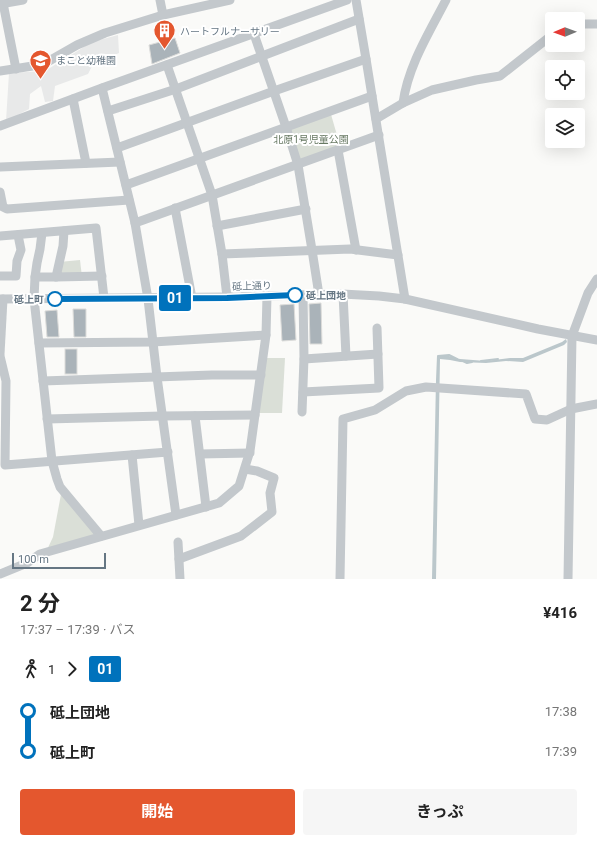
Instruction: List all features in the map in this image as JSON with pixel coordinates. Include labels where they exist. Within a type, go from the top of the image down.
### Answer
[{"type":"street","points":[[16,69],[1,4],[22,0]]},
{"type":"street","points":[[160,0],[163,15]]},
{"type":"street","points":[[0,71],[39,65],[93,37],[163,15],[230,0]]},
{"type":"street","points":[[0,126],[347,0]]},
{"type":"street","points":[[356,0],[405,299]]},
{"type":"street","points":[[403,103],[404,92],[412,67],[446,0]]},
{"type":"street","points":[[108,111],[176,89],[359,19]]},
{"type":"street","points":[[585,24],[597,24]]},
{"type":"street","points":[[254,34],[298,165],[319,295]]},
{"type":"street","points":[[376,119],[403,103],[432,90],[500,76],[545,41]]},
{"type":"street","points":[[117,148],[366,59]]},
{"type":"street","points":[[167,65],[212,195],[222,254],[227,298]]},
{"type":"street","points":[[102,88],[135,223],[148,298],[157,378],[176,515]]},
{"type":"street","points":[[126,185],[372,96]]},
{"type":"street","points":[[73,99],[86,163]]},
{"type":"street","points":[[135,223],[378,135]]},
{"type":"street","points":[[338,150],[356,250]]},
{"type":"street","points":[[0,167],[120,162]]},
{"type":"street","points":[[0,192],[4,207],[7,209],[129,200]]},
{"type":"street","points":[[174,208],[192,298]]},
{"type":"street","points":[[217,226],[306,209]]},
{"type":"street","points":[[0,236],[96,228],[104,298]]},
{"type":"street","points":[[56,277],[63,246],[64,231]]},
{"type":"street","points":[[42,233],[35,277],[34,299],[52,461],[60,487],[101,536]]},
{"type":"street","points":[[0,276],[16,276],[17,261],[21,250],[18,235]]},
{"type":"street","points":[[222,254],[350,249],[398,255]]},
{"type":"street","points":[[35,277],[102,276]]},
{"type":"street","points":[[568,579],[572,336],[588,292],[597,279]]},
{"type":"street","points":[[343,294],[346,356]]},
{"type":"street","name":"砥上通り","points":[[2,299],[227,298],[343,294],[379,296],[405,299],[538,329],[597,340]]},
{"type":"street","points":[[302,412],[304,359],[303,295]]},
{"type":"street","points":[[0,574],[27,563],[40,554],[219,503],[239,486],[250,453],[266,335],[267,296]]},
{"type":"street","points":[[2,299],[0,355],[6,381],[5,464],[168,452]]},
{"type":"street","points":[[303,392],[380,388],[377,328]]},
{"type":"street","points":[[39,343],[153,342],[266,335]]},
{"type":"street","points":[[304,359],[378,354]]},
{"type":"street","points":[[43,381],[212,375],[261,375]]},
{"type":"street","points":[[340,579],[343,419],[375,410],[406,392],[426,387],[526,394],[535,419],[547,420],[571,409],[597,404]]},
{"type":"street","points":[[47,419],[255,415]]},
{"type":"street","points":[[195,416],[206,507]]},
{"type":"street","points":[[200,454],[250,453]]},
{"type":"street","points":[[132,455],[139,525]]},
{"type":"street","points":[[179,559],[241,536],[272,512],[270,493],[274,478],[257,471],[245,469]]},
{"type":"street","points":[[178,542],[180,579]]},
{"type":"shaded area","name":"まこと幼稚園","points":[[118,35],[119,53],[93,64],[88,74],[55,86],[53,101],[45,102],[41,86],[30,94],[29,109],[6,121],[9,73],[45,71],[92,42]]},
{"type":"shaded area","points":[[566,339],[567,342],[564,345],[523,362],[506,361],[486,363],[460,362],[440,359],[436,579],[432,579],[437,356],[449,356],[460,359],[486,361],[523,358]]},
{"type":"green space","name":"北原1号児童公園","points":[[330,111],[341,149],[298,165],[286,127]]},
{"type":"green space","points":[[80,260],[82,277],[60,277],[59,262]]},
{"type":"green space","points":[[263,358],[285,358],[282,413],[255,413]]},
{"type":"green space","points":[[62,489],[101,536],[46,552],[53,537]]},
{"type":"building","name":"ハートフルナーサリー","points":[[175,38],[180,53],[152,64],[149,45]]},
{"type":"building","points":[[321,303],[322,344],[310,344],[309,304]]},
{"type":"building","points":[[294,304],[296,340],[282,341],[280,305]]},
{"type":"building","points":[[73,309],[86,309],[86,337],[74,337]]},
{"type":"building","points":[[57,310],[59,337],[47,337],[45,311]]},
{"type":"building","points":[[65,349],[77,349],[77,374],[65,374]]},
{"type":"waterway","points":[[438,358],[438,356],[449,355],[457,359]]},
{"type":"waterway","points":[[481,361],[498,359]]},
{"type":"waterway","points":[[463,361],[467,363],[472,362]]},
{"type":"bus line","name":"01","points":[[55,299],[227,298],[295,295]]},
{"type":"place","name":"ハートフルナーサリー","points":[[165,50]]},
{"type":"place","name":"まこと幼稚園","points":[[40,80]]},
{"type":"place","name":"砥上団地","points":[[295,295]]},
{"type":"place","name":"砥上町","points":[[55,299]]}]
